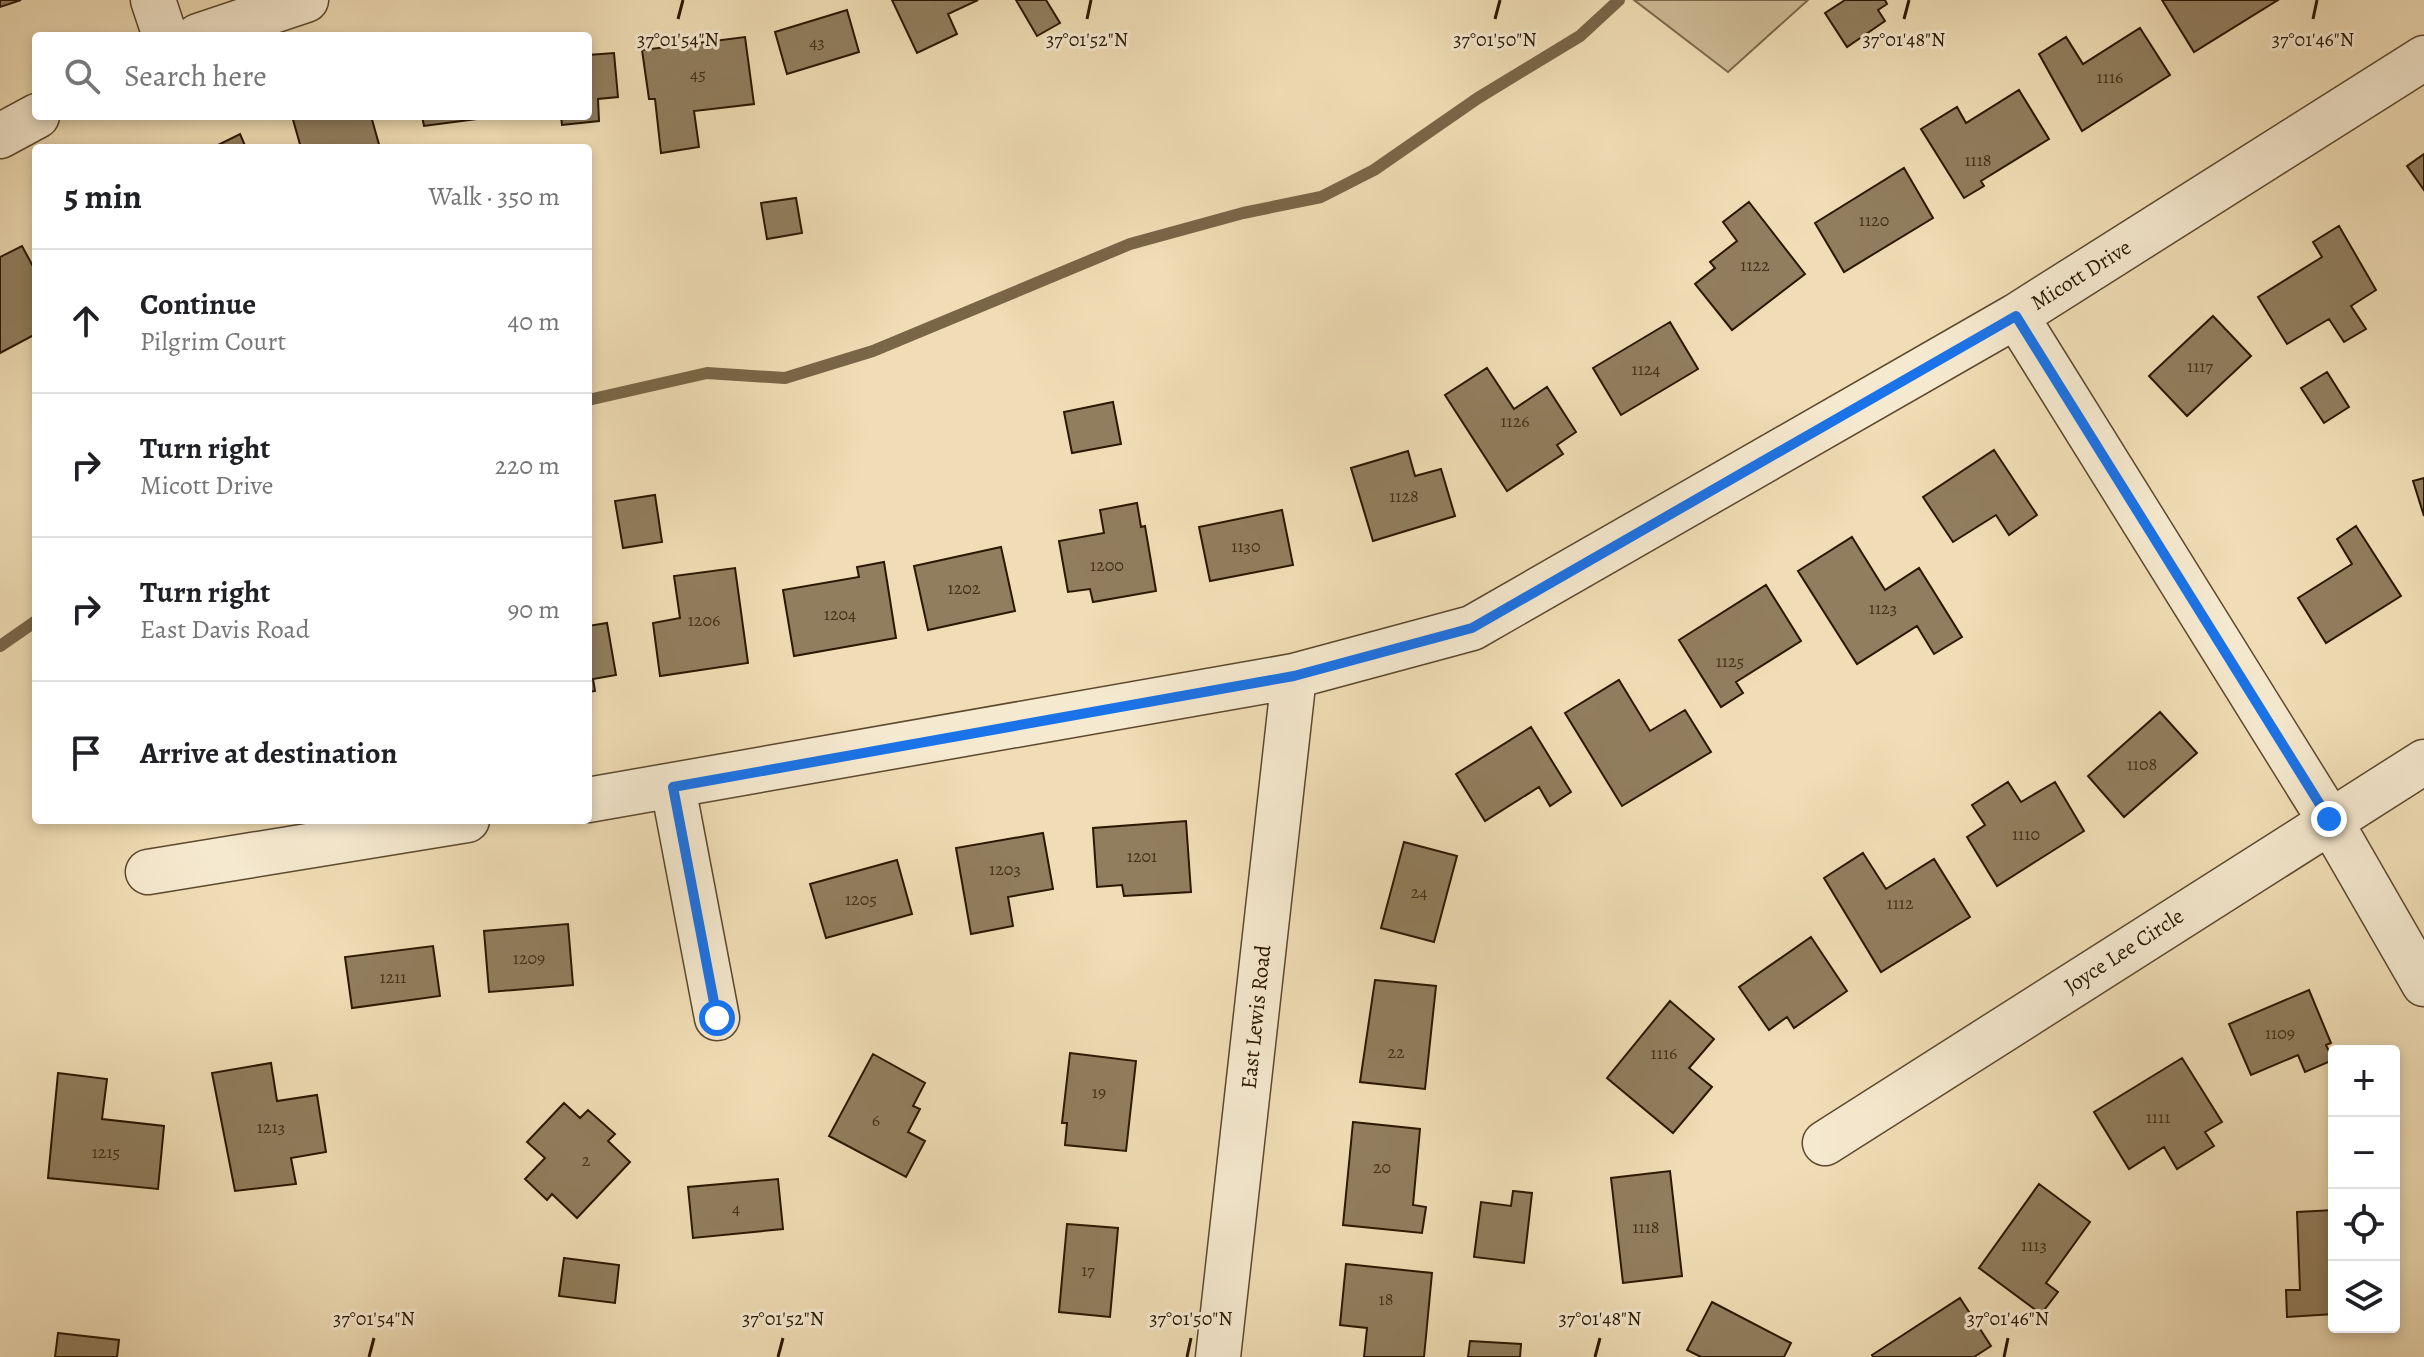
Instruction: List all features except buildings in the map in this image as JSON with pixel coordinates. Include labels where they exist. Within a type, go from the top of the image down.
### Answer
[{"type":"street","points":[[153,0],[164,32]]},
{"type":"street","points":[[210,32],[306,0]]},
{"type":"street","name":"Micott Drive","points":[[592,799],[1294,676],[1472,628],[2016,316],[2424,58]]},
{"type":"street","points":[[0,136],[32,119]]},
{"type":"street","points":[[2016,316],[2329,819],[2424,984]]},
{"type":"street","name":"East Lewis Road","points":[[1218,1357],[1294,676]]},
{"type":"street","name":"Joyce Lee Circle","points":[[1825,1143],[2329,819],[2424,762]]},
{"type":"street","points":[[673,787],[717,1018]]},
{"type":"street","points":[[148,872],[442,824]]},
{"type":"shaded area","points":[[1634,0],[1808,0],[1728,72]]},
{"type":"waterway","points":[[592,399],[707,373],[785,378],[873,351],[1130,244],[1243,213],[1321,197],[1374,170],[1478,98],[1580,36],[1619,0]]},
{"type":"waterway","points":[[0,646],[32,624]]},
{"type":"route","points":[[717,1018],[673,787],[1294,676],[1472,628],[2016,316],[2329,819]]}]
